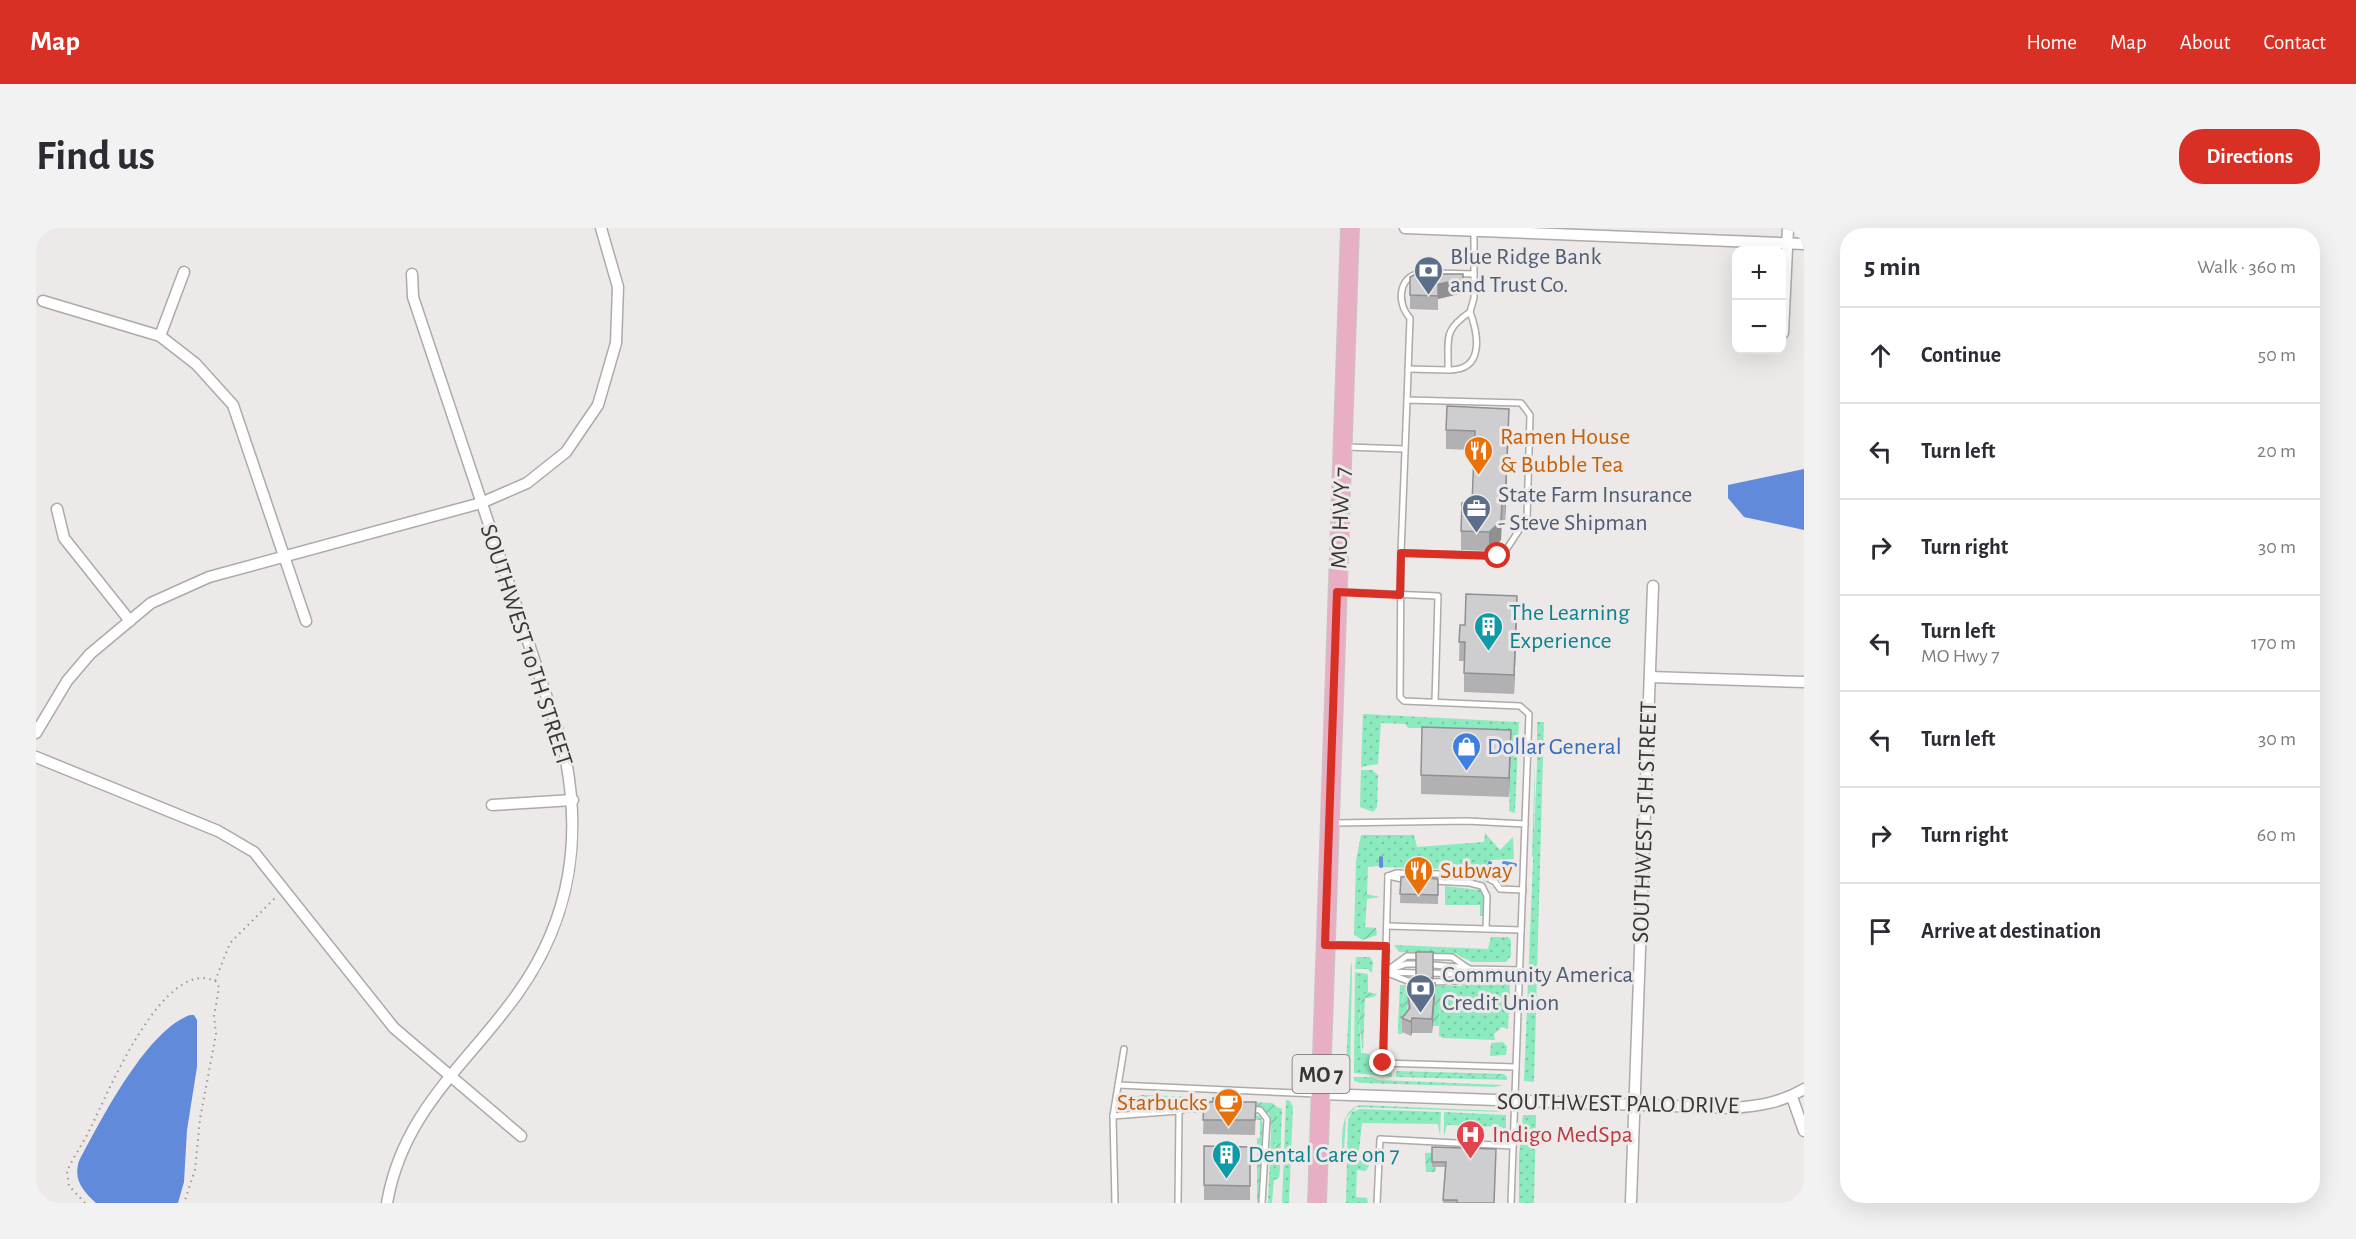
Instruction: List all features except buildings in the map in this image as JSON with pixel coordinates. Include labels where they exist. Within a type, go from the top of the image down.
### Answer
[{"type":"main road","name":"MO HWY 7","points":[[1317,1203],[1350,228]]},
{"type":"street","name":"SOUTHWEST 10TH STREET","points":[[481,503],[527,483],[566,452],[598,405],[616,343],[618,286],[601,228]]},
{"type":"street","points":[[1405,228],[1615,232],[1804,244]]},
{"type":"street","points":[[1784,300],[1788,228]]},
{"type":"street","points":[[160,336],[184,272]]},
{"type":"street","name":"SOUTHWEST 10TH STREET","points":[[387,1203],[400,1155],[419,1117],[450,1074],[517,994],[548,940],[557,920],[573,848],[573,800],[563,746],[413,297],[412,274]]},
{"type":"street","points":[[43,301],[160,336],[196,364],[232,405],[306,621]]},
{"type":"street","points":[[36,734],[67,681],[90,654],[151,603],[209,577],[481,503]]},
{"type":"street","points":[[57,509],[64,538],[130,621]]},
{"type":"street","name":"SOUTHWEST 5TH STREET","points":[[1631,1201],[1653,586]]},
{"type":"street","points":[[1650,676],[1804,682]]},
{"type":"street","points":[[36,757],[218,831],[254,852],[394,1028],[521,1136]]},
{"type":"street","points":[[492,805],[573,800]]},
{"type":"street","name":"SOUTHWEST PALO DRIVE","points":[[1321,1094],[1732,1108],[1764,1105],[1791,1097],[1804,1089]]},
{"type":"street","points":[[1791,1097],[1804,1131]]},
{"type":"lane","points":[[1408,369],[1460,370],[1472,362],[1477,352],[1476,328],[1470,312],[1474,298],[1474,230]]},
{"type":"lane","points":[[1474,274],[1417,273],[1407,279],[1401,289],[1403,312],[1410,318],[1401,553],[1400,697],[1404,701],[1520,706],[1526,709],[1530,721],[1511,1203]]},
{"type":"lane","points":[[1448,370],[1449,333],[1452,324],[1470,312]]},
{"type":"lane","points":[[1401,553],[1498,556],[1506,550],[1527,518],[1530,415],[1526,407],[1521,403],[1407,400]]},
{"type":"lane","points":[[1342,447],[1404,449]]},
{"type":"lane","points":[[1337,592],[1438,596],[1435,702]]},
{"type":"lane","points":[[1330,822],[1467,821],[1525,824]]},
{"type":"lane","points":[[1388,876],[1396,873],[1482,875],[1495,882],[1500,889],[1523,890]]},
{"type":"lane","points":[[1388,876],[1383,1063],[1516,1067]]},
{"type":"lane","points":[[1388,876],[1397,879],[1470,883],[1482,886],[1487,896],[1486,929]]},
{"type":"lane","points":[[1387,926],[1521,930]]},
{"type":"lane","points":[[1325,945],[1386,946]]},
{"type":"lane","points":[[1385,972],[1407,956],[1452,957],[1469,969]]},
{"type":"lane","points":[[1385,972],[1406,964],[1416,964]]},
{"type":"lane","points":[[1433,965],[1469,969],[1520,970]]},
{"type":"lane","points":[[1433,973],[1453,974],[1469,969]]},
{"type":"lane","points":[[1433,982],[1461,981],[1469,969]]},
{"type":"lane","points":[[1385,972],[1416,973]]},
{"type":"lane","points":[[1385,972],[1408,981],[1416,981]]},
{"type":"lane","points":[[1115,1203],[1113,1116],[1124,1049]]},
{"type":"lane","points":[[1118,1085],[1321,1094]]},
{"type":"lane","points":[[1113,1116],[1179,1111],[1186,1108],[1213,1109]]},
{"type":"lane","points":[[1245,1109],[1260,1110],[1267,1119],[1263,1203]]},
{"type":"lane","points":[[1178,1203],[1179,1111]]},
{"type":"lane","points":[[1377,1203],[1380,1139],[1513,1146]]},
{"type":"path","points":[[215,981],[230,944],[276,897]]},
{"type":"path","points":[[85,1203],[69,1186],[67,1171],[139,1032],[164,1001],[182,985],[199,979],[215,981]]},
{"type":"path","points":[[184,1203],[195,1170],[200,1119],[216,1034],[214,1016],[219,988],[215,981]]},
{"type":"green space","points":[[1363,714],[1519,722],[1515,813],[1509,811],[1511,749],[1423,728],[1408,728],[1405,724],[1381,723],[1378,764],[1361,767]]},
{"type":"green space","points":[[1537,722],[1544,722],[1534,1082],[1524,1081]]},
{"type":"green space","points":[[1535,761],[1534,856],[1532,857]]},
{"type":"green space","points":[[1361,770],[1372,770],[1378,775],[1377,807],[1373,812],[1360,807]]},
{"type":"green space","points":[[1485,833],[1500,850],[1513,837],[1514,859],[1490,860],[1488,870],[1382,867],[1382,859],[1380,866],[1365,867],[1363,940],[1354,935],[1356,861],[1361,835],[1414,835],[1417,847],[1484,842]]},
{"type":"green space","points":[[1368,866],[1367,894],[1379,897],[1367,899],[1365,927],[1376,928],[1377,935],[1363,940],[1364,867]]},
{"type":"green space","points":[[1445,886],[1480,890],[1483,894],[1483,916],[1480,916],[1480,905],[1445,905]]},
{"type":"green space","points":[[1491,937],[1508,937],[1511,940],[1511,956],[1506,962],[1472,962],[1456,954],[1399,952],[1394,945],[1488,949]]},
{"type":"green space","points":[[1356,957],[1370,957],[1373,962],[1372,973],[1367,969],[1355,969]]},
{"type":"green space","points":[[1351,961],[1352,968],[1350,1078],[1346,1066]]},
{"type":"green space","points":[[1355,972],[1368,974],[1368,992],[1362,997],[1359,1019],[1361,1053],[1369,1054],[1378,1068],[1392,1073],[1392,1077],[1354,1073]]},
{"type":"green space","points":[[1478,976],[1500,976],[1510,983],[1508,1029],[1502,1027],[1494,1034],[1495,1040],[1439,1036],[1440,999],[1448,999],[1450,995],[1435,992],[1434,986],[1461,986]]},
{"type":"green space","points":[[1400,985],[1417,985],[1417,988],[1406,988],[1402,1001],[1404,1022],[1402,1026],[1398,1026]]},
{"type":"green space","points":[[1406,988],[1450,994],[1449,999],[1440,1000],[1439,1026],[1432,1026],[1435,997],[1410,1000],[1407,1007],[1410,1019],[1402,1034],[1398,1034],[1398,1026],[1404,1022],[1401,1006]]},
{"type":"green space","points":[[1368,992],[1377,994],[1374,997],[1365,998],[1363,1054],[1359,1021],[1362,995]]},
{"type":"green space","points":[[1503,1042],[1507,1047],[1506,1055],[1490,1056],[1491,1043]]},
{"type":"green space","points":[[1397,1071],[1504,1074],[1507,1077],[1396,1074]]},
{"type":"green space","points":[[1396,1074],[1507,1077],[1507,1080],[1396,1077]]},
{"type":"green space","points":[[1354,1077],[1504,1085],[1494,1087],[1362,1083],[1354,1081]]},
{"type":"green space","points":[[1141,1095],[1200,1097],[1199,1104],[1132,1106],[1130,1100]]},
{"type":"green space","points":[[1159,1097],[1186,1098],[1188,1101],[1140,1100]]},
{"type":"green space","points":[[1204,1100],[1272,1103],[1277,1107],[1278,1125],[1271,1131],[1270,1115],[1260,1106],[1204,1104]]},
{"type":"green space","points":[[1286,1100],[1290,1101],[1293,1107],[1289,1203],[1282,1203]]},
{"type":"green space","points":[[1360,1105],[1503,1112],[1356,1107]]},
{"type":"green space","points":[[1277,1107],[1282,1109],[1281,1135],[1277,1135],[1276,1138],[1274,1163],[1280,1169],[1279,1178],[1274,1180],[1272,1203],[1268,1203],[1271,1131],[1278,1125]]},
{"type":"green space","points":[[1356,1107],[1346,1118],[1343,1168],[1342,1141],[1344,1123],[1347,1115]]},
{"type":"green space","points":[[1360,1109],[1441,1112],[1440,1136],[1438,1124],[1362,1123],[1358,1160],[1366,1161],[1369,1166],[1366,1171],[1357,1170],[1356,1197],[1367,1198],[1368,1203],[1346,1203],[1348,1120],[1352,1112]]},
{"type":"green space","points":[[1444,1112],[1506,1115],[1506,1137],[1502,1136],[1502,1127],[1447,1125],[1444,1136]]},
{"type":"green space","points":[[1254,1113],[1261,1118],[1263,1125],[1260,1195],[1257,1203],[1257,1138],[1260,1138],[1260,1120],[1256,1120]]},
{"type":"green space","points":[[1523,1115],[1536,1115],[1534,1203],[1519,1203],[1519,1156]]},
{"type":"green space","points":[[1276,1135],[1281,1135],[1280,1169],[1274,1166]]},
{"type":"green space","points":[[1438,1152],[1435,1172],[1426,1172],[1425,1153]]},
{"type":"water","points":[[1804,469],[1804,530],[1744,517],[1728,498],[1728,485]]},
{"type":"water","points":[[194,1015],[197,1020],[197,1067],[187,1130],[184,1182],[178,1203],[96,1203],[80,1185],[77,1174],[79,1161],[112,1101],[141,1057],[174,1024]]},
{"type":"waterway","points":[[1381,858],[1381,866]]},
{"type":"waterway","points":[[1489,870],[1490,863]]},
{"type":"waterway","points":[[1504,863],[1515,865]]},
{"type":"place","name":"Blue Ridge Bank and Trust Co.","points":[[1429,296]]},
{"type":"place","name":"Ramen House & Bubble Tea","points":[[1479,476]]},
{"type":"place","name":"State Farm Insurance - Steve Shipman","points":[[1477,534]]},
{"type":"place","name":"The Learning Experience","points":[[1488,652]]},
{"type":"place","name":"Dollar General","points":[[1466,772]]},
{"type":"place","name":"Subway","points":[[1419,896]]},
{"type":"place","name":"Community America Credit Union","points":[[1421,1014]]},
{"type":"place","name":"Starbucks","points":[[1229,1128]]},
{"type":"place","name":"Indigo MedSpa","points":[[1471,1160]]},
{"type":"place","name":"Dental Care on 7","points":[[1227,1180]]},
{"type":"route","points":[[1383,1063],[1386,946],[1325,945],[1337,592],[1400,595],[1401,553],[1498,556]]}]
